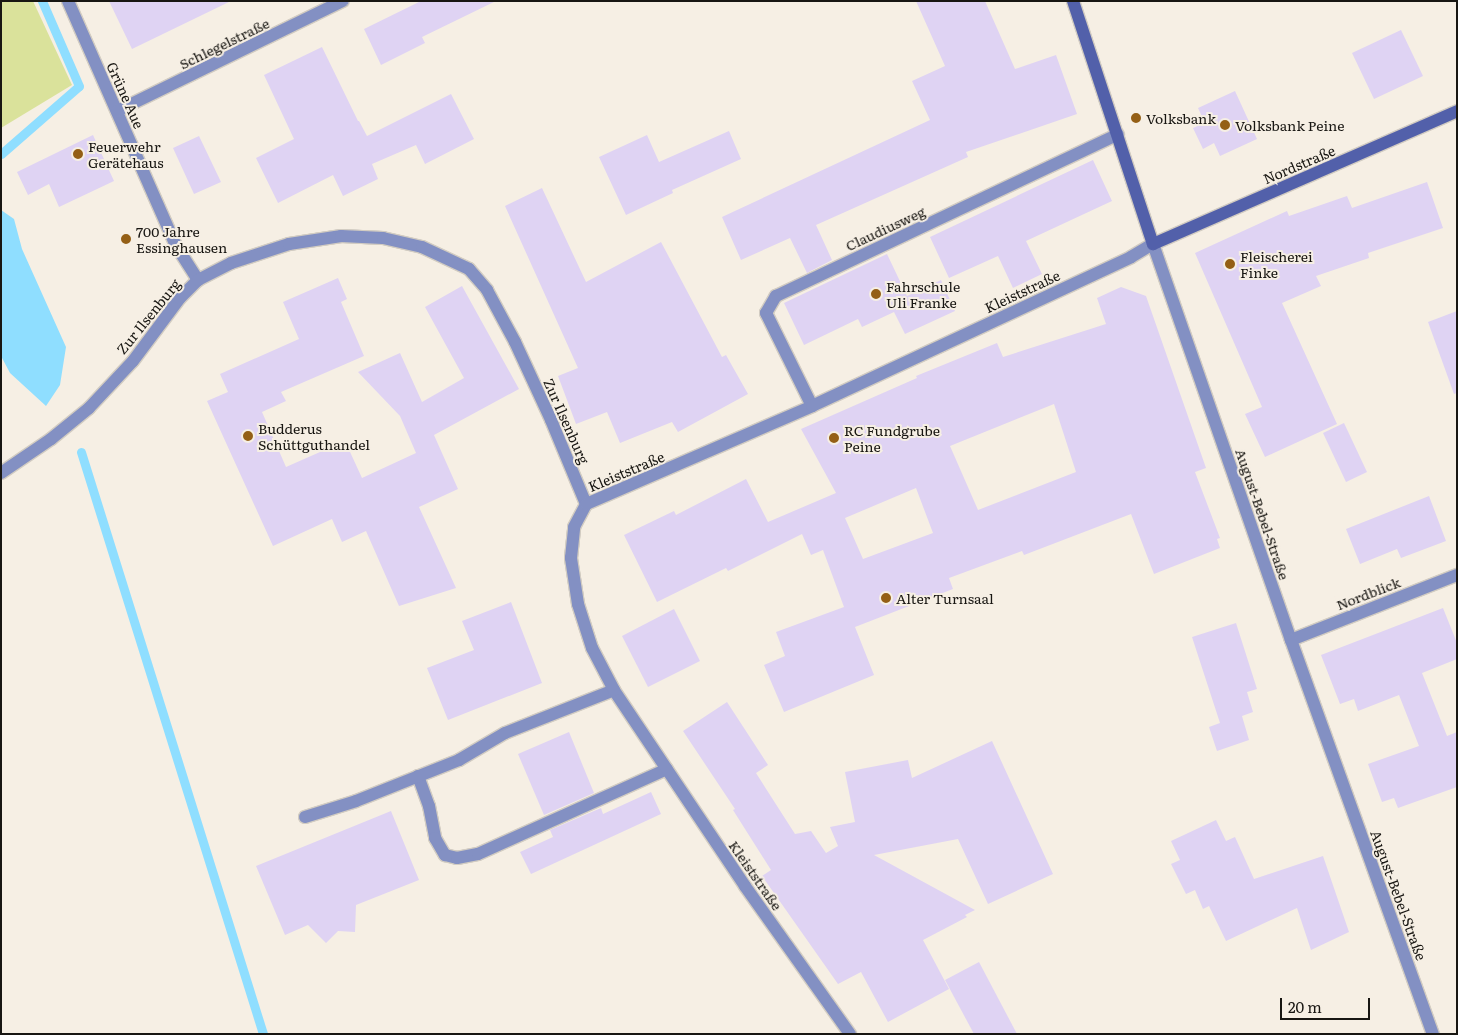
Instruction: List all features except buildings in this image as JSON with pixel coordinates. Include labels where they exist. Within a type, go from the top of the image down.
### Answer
[{"type":"street","name":"Grüne Aue","points":[[68,1],[175,244],[198,280]]},
{"type":"street","name":"Schlegelstraße","points":[[117,111],[343,1]]},
{"type":"street","name":"August-Bebel-Straße","points":[[1073,1],[1153,244],[1291,640],[1433,1034]]},
{"type":"street","name":"Nordstraße","points":[[1153,244],[1457,111]]},
{"type":"street","name":"Claudiusweg","points":[[812,406],[766,313],[776,296],[1118,134]]},
{"type":"street","name":"Zur Ilsenburg","points":[[1,473],[51,439],[89,408],[133,361],[180,298],[198,280],[231,263],[289,244],[341,236],[383,238],[422,246],[469,269],[488,290],[515,342],[586,504]]},
{"type":"street","name":"Kleiststraße","points":[[850,1034],[745,886],[614,690],[592,648],[578,604],[571,558],[574,527],[586,504],[812,406],[1130,257],[1153,244]]},
{"type":"street","name":"Nordblick","points":[[1291,640],[1457,575]]},
{"type":"street","points":[[305,818],[356,801],[459,760],[505,733],[614,690]]},
{"type":"street","points":[[418,776],[429,806],[436,838],[445,855],[456,858],[478,854],[667,769]]},
{"type":"green space","points":[[1,1],[33,1],[72,85],[1,128]]},
{"type":"water","points":[[1,210],[14,219],[22,249],[66,347],[60,385],[46,406],[10,373],[1,356]]},
{"type":"waterway","points":[[1,154],[79,86],[42,1]]},
{"type":"waterway","points":[[81,452],[263,1034]]},
{"type":"place","name":"Volksbank","points":[[1136,118]]},
{"type":"place","name":"Volksbank Peine","points":[[1225,125]]},
{"type":"place","name":"Feuerwehr Gerätehaus","points":[[78,154]]},
{"type":"place","name":"700 Jahre Essinghausen","points":[[126,239]]},
{"type":"place","name":"Fleischerei Finke","points":[[1230,264]]},
{"type":"place","name":"Fahrschule Uli Franke","points":[[876,294]]},
{"type":"place","name":"Budderus Schüttguthandel","points":[[248,436]]},
{"type":"place","name":"RC Fundgrube Peine","points":[[834,438]]},
{"type":"place","name":"Alter Turnsaal","points":[[886,598]]}]
